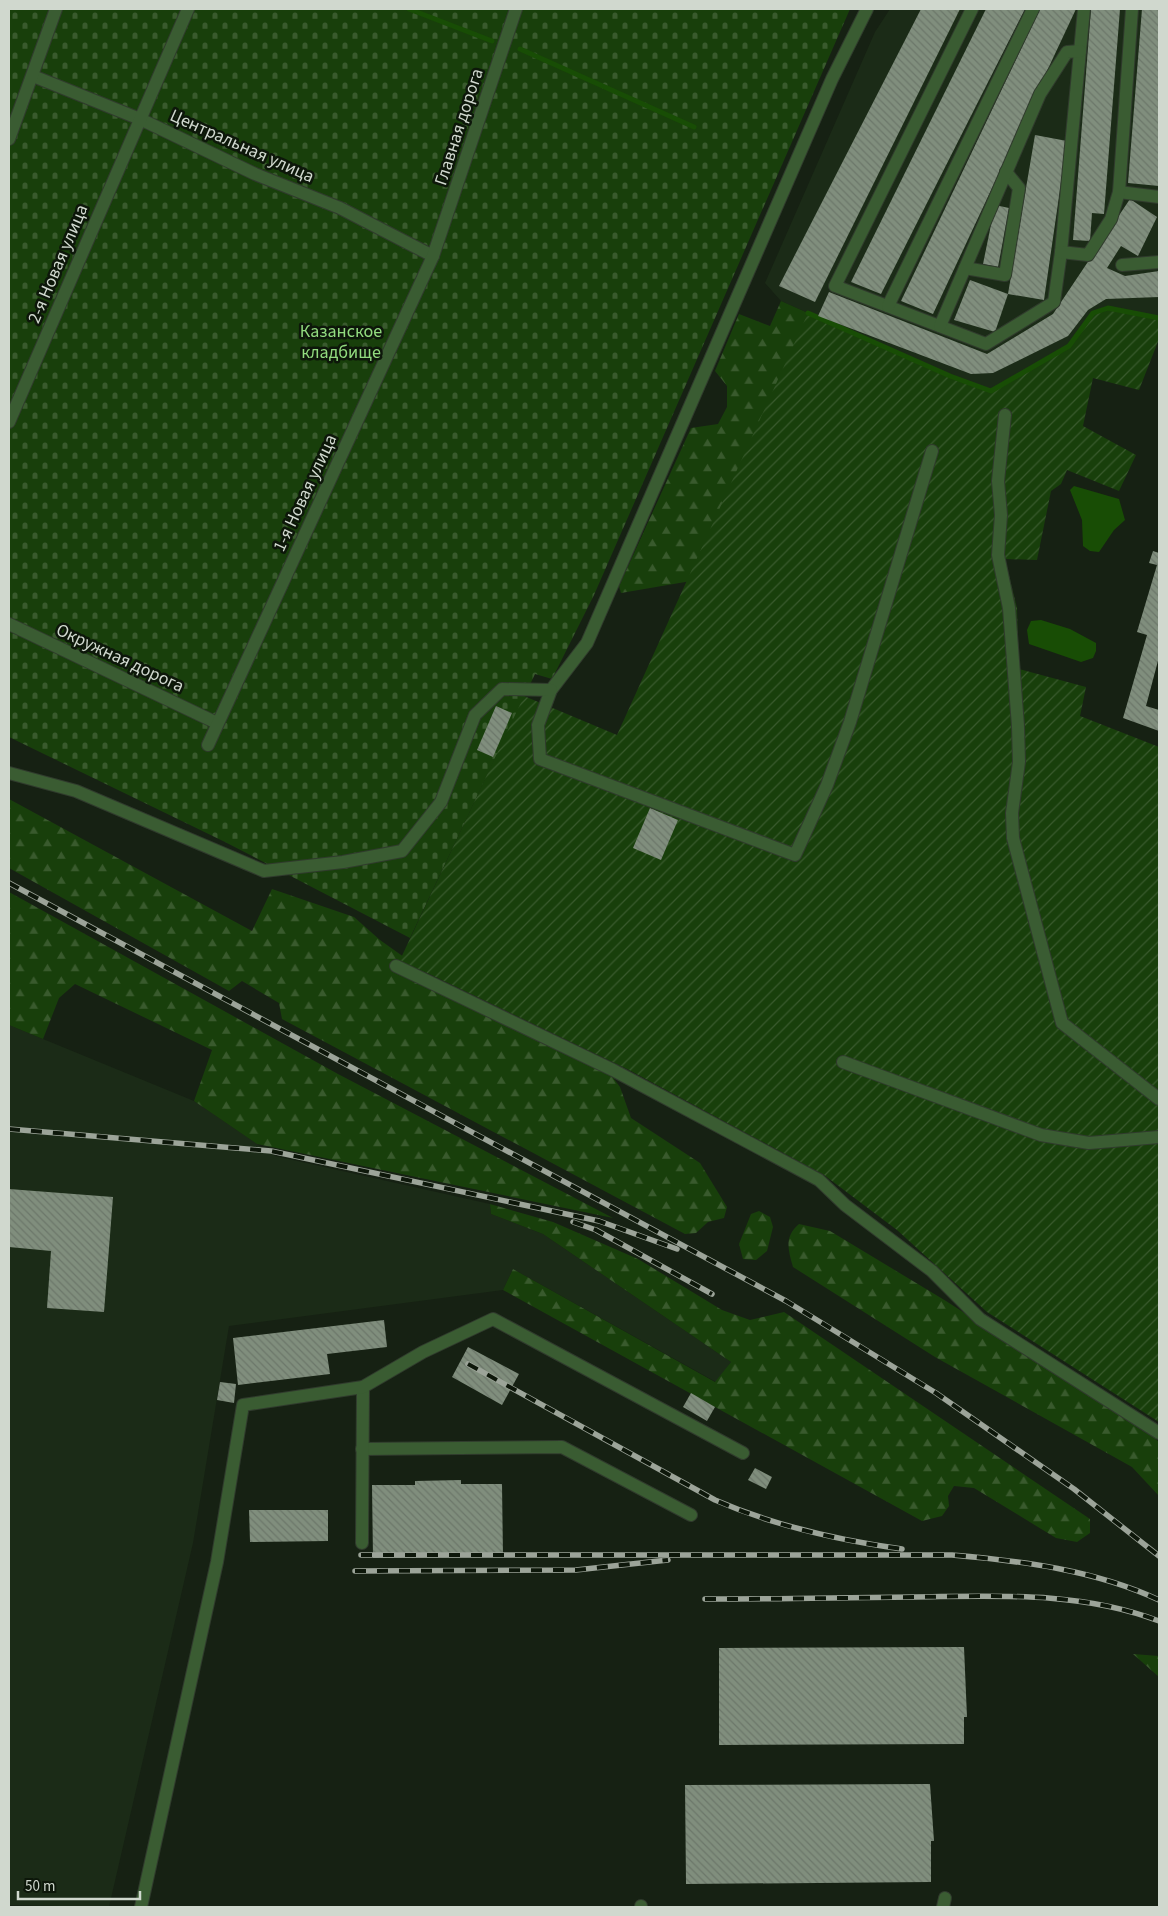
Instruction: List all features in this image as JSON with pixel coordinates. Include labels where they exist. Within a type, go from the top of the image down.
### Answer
[{"type":"lane","points":[[9,139],[56,9]]},
{"type":"lane","name":"2-я Новая улица","points":[[9,422],[188,9]]},
{"type":"lane","name":"Главная дорога","points":[[433,256],[516,9]]},
{"type":"lane","points":[[867,9],[832,79],[587,643],[551,690],[538,725],[540,759],[795,855],[827,785],[850,722],[932,451]]},
{"type":"lane","points":[[972,9],[835,286],[986,344],[1054,302],[1061,252],[1084,9]]},
{"type":"lane","points":[[888,306],[1034,9]]},
{"type":"lane","points":[[1061,252],[1088,255],[1111,218],[1119,192],[1132,9]]},
{"type":"lane","points":[[940,326],[1040,94],[1067,52],[1080,51]]},
{"type":"lane","name":"Центральная улица","points":[[32,76],[140,119],[255,174],[340,208],[433,256]]},
{"type":"lane","points":[[965,268],[1005,275],[1019,188],[1006,172]]},
{"type":"lane","points":[[1119,192],[1159,197]]},
{"type":"lane","name":"1-я Новая улица","points":[[208,745],[433,256]]},
{"type":"lane","points":[[1122,265],[1159,262]]},
{"type":"lane","points":[[1004,415],[998,481],[1001,514],[998,555],[1009,608],[1020,762],[1012,813],[1013,838],[1062,1023],[1159,1099]]},
{"type":"lane","name":"Окружная дорога","points":[[9,624],[217,723]]},
{"type":"lane","points":[[9,773],[76,791],[264,871],[343,862],[402,851],[441,802],[474,715],[502,689],[551,690]]},
{"type":"lane","points":[[396,966],[613,1070],[819,1180],[845,1205],[932,1271],[980,1319],[1159,1433]]},
{"type":"lane","points":[[843,1062],[1041,1135],[1088,1143],[1159,1137]]},
{"type":"lane","points":[[142,1907],[218,1562],[243,1405],[362,1387],[423,1352],[493,1319],[743,1453]]},
{"type":"lane","points":[[362,1387],[362,1543]]},
{"type":"lane","points":[[362,1449],[562,1447],[691,1515]]},
{"type":"shaded area","points":[[890,9],[1159,9],[1159,318],[1108,308],[1093,313],[1069,346],[991,391],[950,376],[781,301],[765,283],[875,32]]},
{"type":"shaded area","points":[[1074,486],[1119,499],[1125,520],[1114,530],[1099,552],[1090,551],[1083,546],[1082,520],[1070,490]]},
{"type":"shaded area","points":[[1041,620],[1070,629],[1096,643],[1096,651],[1093,658],[1081,662],[1029,644],[1027,630],[1031,621]]},
{"type":"shaded area","points":[[9,1025],[194,1101],[275,1156],[490,1204],[491,1214],[543,1234],[731,1362],[716,1382],[513,1269],[503,1290],[229,1326],[193,1543],[109,1907],[9,1905]]},
{"type":"green space","name":"Казанское кладбище","points":[[9,9],[850,9],[594,595],[552,679],[535,674],[410,938],[225,842],[9,737]]},
{"type":"green space","points":[[781,301],[950,376],[773,567],[621,593],[619,586],[691,428],[718,424],[727,407],[727,386],[715,371],[739,314],[770,326]]},
{"type":"green space","points":[[1108,308],[1159,318],[1159,339],[1139,390],[1093,378],[1083,426],[1136,455],[1119,491],[1067,470],[1061,484],[1051,491],[1037,560],[1005,559],[1017,608],[1019,669],[1086,687],[1080,716],[1159,747],[1159,1422],[987,1312],[897,1230],[824,1175],[629,1070],[400,960],[524,696],[617,735],[808,313],[950,376],[991,391],[1069,346],[1093,313]]},
{"type":"green space","points":[[9,799],[252,931],[272,889],[354,917],[380,940],[446,987],[605,1067],[620,1087],[631,1118],[700,1163],[727,1207],[724,1218],[708,1222],[696,1233],[685,1234],[282,1019],[279,1003],[242,981],[229,991],[9,868]]},
{"type":"green space","points":[[9,892],[338,1074],[613,1218],[257,1144],[194,1101],[212,1050],[75,984],[59,998],[43,1039],[9,1025]]},
{"type":"green space","points":[[490,1204],[553,1222],[638,1259],[722,1310],[750,1320],[784,1312],[1090,1519],[1090,1533],[1077,1542],[1056,1538],[974,1488],[954,1486],[948,1496],[949,1506],[942,1516],[922,1521],[503,1290],[513,1269],[715,1382],[731,1362],[543,1234],[491,1214]]},
{"type":"green space","points":[[759,1211],[770,1217],[773,1227],[767,1251],[756,1260],[743,1259],[739,1244],[751,1214]]},
{"type":"green space","points":[[799,1224],[830,1231],[946,1301],[1148,1432],[1159,1442],[1159,1496],[1132,1467],[935,1357],[793,1267],[788,1244],[791,1234]]},
{"type":"green space","points":[[1133,1654],[1159,1656],[1159,1677]]},
{"type":"building","points":[[921,9],[960,9],[815,302],[779,286]]},
{"type":"building","points":[[986,9],[1025,9],[881,294],[851,282]]},
{"type":"building","points":[[1040,9],[1076,9],[933,314],[901,301]]},
{"type":"building","points":[[1091,9],[1120,9],[1104,214],[1092,213],[1090,241],[1073,240]]},
{"type":"building","points":[[1142,9],[1159,9],[1159,186],[1128,183]]},
{"type":"building","points":[[1035,135],[1067,141],[1044,300],[1008,294]]},
{"type":"building","points":[[1130,199],[1157,217],[1138,256],[1121,246],[1107,268],[1125,276],[1159,271],[1159,297],[1106,299],[1088,310],[1068,336],[993,373],[971,374],[818,316],[829,292],[987,354],[1053,314]]},
{"type":"building","points":[[995,205],[1009,208],[998,267],[983,264]]},
{"type":"building","points":[[970,280],[1008,294],[995,332],[954,320]]},
{"type":"building","points":[[1153,551],[1159,553],[1159,657],[1146,706],[1159,710],[1159,731],[1123,718],[1147,635],[1137,632],[1157,565],[1149,563]]},
{"type":"building","points":[[496,706],[512,713],[493,757],[477,750]]},
{"type":"building","points":[[650,808],[678,820],[661,860],[633,848]]},
{"type":"building","points":[[9,1189],[113,1197],[104,1312],[47,1308],[51,1251],[9,1247]]},
{"type":"building","points":[[384,1320],[387,1347],[327,1354],[330,1374],[238,1385],[233,1338]]},
{"type":"building","points":[[468,1347],[519,1374],[502,1405],[452,1377]]},
{"type":"building","points":[[220,1382],[236,1384],[234,1403],[217,1400]]},
{"type":"building","points":[[691,1393],[715,1407],[707,1421],[683,1407]]},
{"type":"building","points":[[755,1468],[772,1477],[766,1489],[748,1480]]},
{"type":"building","points":[[461,1480],[461,1484],[502,1484],[503,1557],[373,1558],[372,1485],[415,1485],[415,1481]]},
{"type":"building","points":[[249,1510],[328,1510],[328,1541],[250,1542]]},
{"type":"building","points":[[964,1647],[967,1717],[964,1717],[964,1744],[719,1745],[719,1648]]},
{"type":"building","points":[[930,1784],[934,1841],[931,1841],[931,1882],[686,1884],[685,1785]]},
{"type":"waterway","points":[[409,9],[492,41]]},
{"type":"waterway","points":[[520,49],[694,127]]},
{"type":"waterway","points":[[808,313],[950,376],[991,391],[1069,346],[1093,313],[1108,308],[1159,318]]},
{"type":"railway","points":[[9,883],[786,1301],[936,1393],[1074,1489],[1159,1556]]},
{"type":"railway","points":[[9,1129],[271,1151],[599,1221],[677,1249]]},
{"type":"railway","points":[[573,1222],[596,1230],[712,1294]]},
{"type":"railway","points":[[468,1364],[715,1500],[783,1525],[854,1541],[902,1549]]},
{"type":"railway","points":[[361,1555],[952,1555],[1058,1568],[1110,1581],[1159,1600]]},
{"type":"railway","points":[[355,1571],[576,1570],[668,1560]]},
{"type":"railway","points":[[705,1599],[1038,1597],[1099,1604],[1159,1621]]}]
